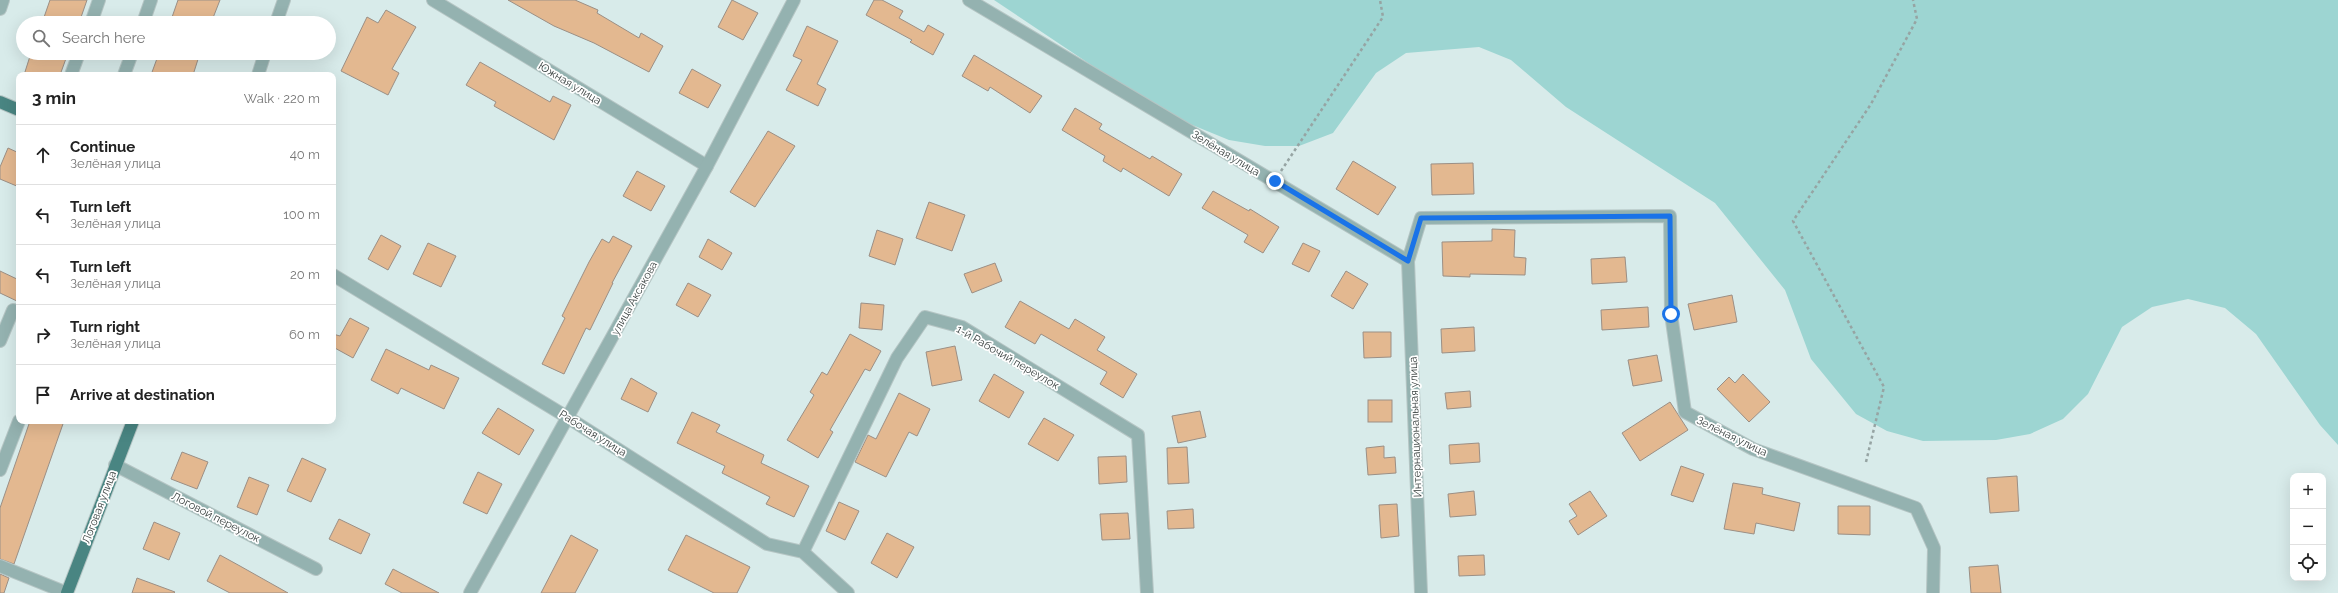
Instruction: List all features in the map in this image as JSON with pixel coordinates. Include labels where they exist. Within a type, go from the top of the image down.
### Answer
[{"type":"main road","points":[[0,102],[16,109]]},
{"type":"main road","name":"Логовая улица","points":[[67,593],[132,424]]},
{"type":"street","points":[[0,9],[3,0]]},
{"type":"street","points":[[93,16],[99,0]]},
{"type":"street","points":[[146,16],[152,0]]},
{"type":"street","points":[[278,16],[284,0]]},
{"type":"street","name":"Южная улица","points":[[433,0],[707,166]]},
{"type":"street","name":"улица Аксакова","points":[[470,593],[707,166],[794,0]]},
{"type":"street","name":"Зелёная улица","points":[[969,0],[1408,261],[1421,218],[1670,216],[1671,314],[1685,412],[1753,449],[1916,508],[1934,548],[1933,593]]},
{"type":"street","points":[[72,72],[76,60]]},
{"type":"street","points":[[125,72],[129,60]]},
{"type":"street","points":[[259,72],[263,60]]},
{"type":"street","name":"Интернациональная улица","points":[[1408,261],[1421,593]]},
{"type":"street","name":"Рабочая улица","points":[[336,277],[567,417],[767,544],[803,552],[848,593]]},
{"type":"street","points":[[0,342],[13,310],[16,311]]},
{"type":"street","name":"1-й Рабочий переулок","points":[[803,552],[897,358],[925,317],[962,327],[1138,435],[1147,593]]},
{"type":"street","points":[[0,470],[18,424]]},
{"type":"street","name":"Логовой переулок","points":[[115,465],[316,569]]},
{"type":"street","points":[[0,566],[67,593]]},
{"type":"path","points":[[1275,181],[1383,17],[1380,0]]},
{"type":"path","points":[[1866,462],[1884,386],[1792,221],[1871,104],[1917,19],[1913,0]]},
{"type":"shaded area","points":[[994,0],[2338,0],[2338,445],[2320,425],[2256,334],[2225,308],[2188,299],[2152,307],[2122,327],[2088,394],[2063,419],[2030,434],[1996,440],[1923,441],[1887,431],[1856,414],[1811,359],[1785,290],[1715,203],[1566,107],[1511,60],[1479,47],[1406,53],[1376,73],[1333,133],[1299,146],[1265,146],[1229,140],[1163,113]]},
{"type":"building","points":[[50,0],[87,0],[81,16],[44,16]]},
{"type":"building","points":[[178,0],[220,0],[214,16],[172,16]]},
{"type":"building","points":[[508,0],[575,0],[598,10],[597,13],[639,38],[641,33],[663,46],[649,72],[594,43],[554,26]]},
{"type":"building","points":[[732,0],[758,13],[743,40],[718,27]]},
{"type":"building","points":[[874,0],[882,0],[903,11],[899,18],[924,32],[928,25],[944,34],[933,55],[910,42],[912,40],[866,15]]},
{"type":"building","points":[[386,10],[416,27],[392,69],[399,73],[388,95],[341,71],[367,17],[378,23]]},
{"type":"building","points":[[807,26],[838,41],[817,84],[826,89],[818,106],[786,90],[802,60],[793,56]]},
{"type":"building","points":[[974,55],[1042,96],[1030,113],[990,87],[988,91],[962,76]]},
{"type":"building","points":[[29,60],[65,60],[61,72],[25,72]]},
{"type":"building","points":[[156,60],[198,60],[194,72],[152,72]]},
{"type":"building","points":[[480,62],[550,102],[553,96],[571,105],[554,140],[494,106],[496,102],[466,85]]},
{"type":"building","points":[[692,69],[721,85],[708,108],[679,93]]},
{"type":"building","points":[[1075,108],[1102,124],[1099,129],[1150,159],[1152,156],[1182,174],[1169,196],[1123,168],[1121,172],[1103,161],[1105,156],[1062,130]]},
{"type":"building","points":[[768,131],[795,146],[755,207],[730,192]]},
{"type":"building","points":[[8,148],[16,152],[16,186],[0,179],[0,167]]},
{"type":"building","points":[[1353,161],[1396,187],[1378,215],[1336,189]]},
{"type":"building","points":[[1473,163],[1474,194],[1432,195],[1431,164]]},
{"type":"building","points":[[637,171],[665,186],[651,211],[623,196]]},
{"type":"building","points":[[1213,191],[1249,211],[1250,209],[1279,227],[1263,253],[1244,242],[1248,235],[1202,208]]},
{"type":"building","points":[[929,202],[965,215],[952,251],[916,238]]},
{"type":"building","points":[[1492,229],[1515,230],[1514,257],[1526,258],[1525,275],[1470,274],[1470,277],[1443,276],[1442,242],[1492,241]]},
{"type":"building","points":[[877,230],[903,239],[895,265],[869,256]]},
{"type":"building","points":[[381,235],[401,246],[388,270],[368,259]]},
{"type":"building","points":[[613,236],[632,246],[612,283],[590,330],[586,328],[564,374],[542,364],[565,318],[562,316],[589,262],[602,239],[609,243]]},
{"type":"building","points":[[708,239],[732,253],[722,270],[699,257]]},
{"type":"building","points":[[428,243],[456,256],[441,287],[413,274]]},
{"type":"building","points":[[1303,243],[1320,251],[1309,272],[1292,264]]},
{"type":"building","points":[[1625,257],[1627,282],[1592,284],[1591,259]]},
{"type":"building","points":[[995,263],[1002,281],[972,293],[964,274]]},
{"type":"building","points":[[0,271],[16,279],[16,301],[0,293]]},
{"type":"building","points":[[1346,271],[1368,284],[1353,309],[1331,296]]},
{"type":"building","points":[[688,283],[711,295],[698,317],[676,305]]},
{"type":"building","points":[[1732,295],[1737,322],[1694,330],[1688,304]]},
{"type":"building","points":[[1020,301],[1069,329],[1075,319],[1105,337],[1097,350],[1137,374],[1123,398],[1100,384],[1107,372],[1041,334],[1035,344],[1005,327]]},
{"type":"building","points":[[861,303],[884,305],[882,330],[859,328]]},
{"type":"building","points":[[1648,307],[1649,327],[1602,330],[1601,310]]},
{"type":"building","points":[[350,318],[369,328],[353,358],[336,349],[336,335],[340,336]]},
{"type":"building","points":[[1474,327],[1475,351],[1442,353],[1441,329]]},
{"type":"building","points":[[1363,332],[1391,332],[1391,357],[1364,358]]},
{"type":"building","points":[[850,334],[881,351],[870,371],[865,369],[830,430],[833,432],[818,458],[787,440],[814,395],[810,392],[822,372],[827,375]]},
{"type":"building","points":[[955,346],[962,380],[932,386],[926,352]]},
{"type":"building","points":[[386,349],[429,370],[431,365],[459,378],[444,409],[401,388],[398,394],[371,380]]},
{"type":"building","points":[[1657,355],[1662,381],[1633,386],[1628,360]]},
{"type":"building","points":[[994,374],[1024,392],[1009,418],[979,401]]},
{"type":"building","points":[[1743,374],[1770,402],[1749,422],[1717,389],[1729,377],[1735,383]]},
{"type":"building","points":[[631,378],[657,393],[648,412],[621,399]]},
{"type":"building","points":[[1470,391],[1471,407],[1447,409],[1445,393]]},
{"type":"building","points":[[899,393],[930,409],[917,436],[909,432],[886,477],[855,462],[868,435],[876,439]]},
{"type":"building","points":[[1368,400],[1392,400],[1392,422],[1368,422]]},
{"type":"building","points":[[1670,402],[1688,430],[1640,461],[1622,433]]},
{"type":"building","points":[[498,408],[534,430],[519,455],[482,433]]},
{"type":"building","points":[[1200,411],[1206,437],[1178,443],[1172,416]]},
{"type":"building","points":[[692,412],[720,425],[716,432],[764,455],[761,463],[809,486],[794,517],[766,504],[770,497],[722,473],[725,466],[677,443]]},
{"type":"building","points":[[1044,418],[1074,435],[1058,461],[1028,444]]},
{"type":"building","points":[[29,424],[63,424],[14,564],[0,559],[0,508]]},
{"type":"building","points":[[1479,443],[1480,462],[1450,464],[1449,445]]},
{"type":"building","points":[[1384,446],[1384,458],[1395,457],[1396,473],[1368,475],[1366,448]]},
{"type":"building","points":[[1187,447],[1189,483],[1168,484],[1167,448]]},
{"type":"building","points":[[182,452],[208,462],[197,489],[171,479]]},
{"type":"building","points":[[1126,456],[1127,482],[1099,484],[1098,457]]},
{"type":"building","points":[[302,458],[326,469],[311,502],[287,491]]},
{"type":"building","points":[[1681,466],[1704,474],[1693,502],[1671,495]]},
{"type":"building","points":[[478,472],[502,484],[487,514],[463,503]]},
{"type":"building","points":[[2017,476],[2019,511],[1990,513],[1987,478]]},
{"type":"building","points":[[249,477],[269,485],[257,515],[237,507]]},
{"type":"building","points":[[1733,483],[1763,488],[1762,494],[1800,503],[1794,531],[1756,523],[1754,534],[1724,529]]},
{"type":"building","points":[[1474,491],[1476,515],[1450,517],[1448,494]]},
{"type":"building","points":[[1590,491],[1607,516],[1578,535],[1569,521],[1577,516],[1569,504]]},
{"type":"building","points":[[839,502],[859,511],[845,540],[826,531]]},
{"type":"building","points":[[1397,504],[1399,536],[1381,538],[1379,505]]},
{"type":"building","points":[[1838,506],[1870,506],[1870,535],[1838,534]]},
{"type":"building","points":[[1193,509],[1194,528],[1168,529],[1167,511]]},
{"type":"building","points":[[1128,513],[1130,539],[1102,540],[1100,514]]},
{"type":"building","points":[[339,519],[370,534],[361,554],[329,539]]},
{"type":"building","points":[[154,522],[180,533],[169,560],[143,549]]},
{"type":"building","points":[[887,533],[914,547],[897,578],[871,563]]},
{"type":"building","points":[[571,535],[598,550],[575,593],[541,593]]},
{"type":"building","points":[[686,535],[750,567],[737,593],[714,593],[668,570]]},
{"type":"building","points":[[220,555],[288,593],[230,593],[207,581]]},
{"type":"building","points":[[1484,555],[1485,575],[1459,576],[1458,556]]},
{"type":"building","points":[[1998,565],[2001,593],[1971,593],[1969,567]]},
{"type":"building","points":[[393,569],[439,593],[402,593],[385,584]]},
{"type":"building","points":[[0,574],[9,578],[4,593],[0,593]]},
{"type":"building","points":[[137,578],[175,592],[132,593]]},
{"type":"route","points":[[1275,181],[1408,261],[1421,218],[1670,216],[1671,314]]}]
